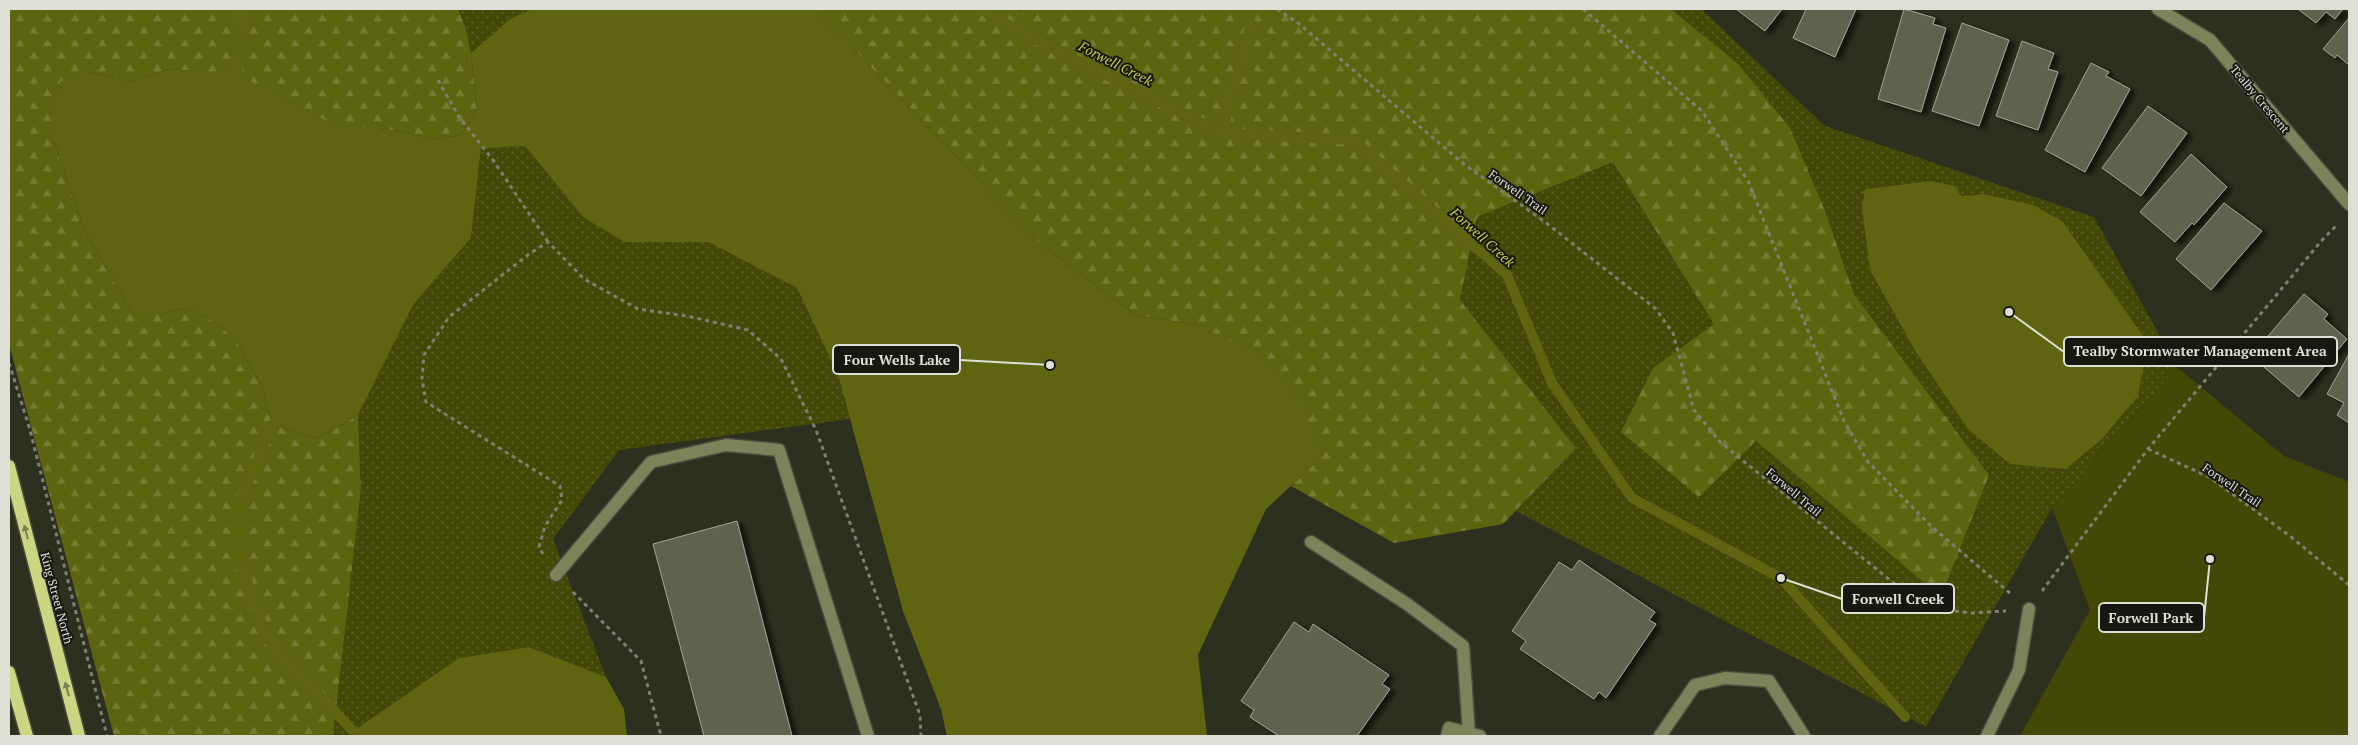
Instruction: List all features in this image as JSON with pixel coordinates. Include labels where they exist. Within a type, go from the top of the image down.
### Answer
[{"type":"main road","name":"King Street North","points":[[9,466],[80,736]]},
{"type":"main road","points":[[9,672],[27,736]]},
{"type":"street","name":"Tealby Crescent","points":[[2158,9],[2210,40],[2349,204]]},
{"type":"street","points":[[556,575],[651,462],[726,445],[779,450],[868,736]]},
{"type":"street","points":[[1311,542],[1407,604],[1464,646],[1475,735],[1449,728],[1446,736]]},
{"type":"street","points":[[1987,736],[2019,670],[2029,610]]},
{"type":"street","points":[[1660,736],[1695,685],[1725,678],[1768,681],[1804,736]]},
{"type":"path","name":"Forwell Trail","points":[[1277,9],[1298,23],[1465,165],[1544,222],[1656,309],[1673,333],[1694,410],[1720,442],[1923,607],[1970,613],[2029,610]]},
{"type":"path","points":[[1583,9],[1702,110],[1748,181],[1844,421],[1868,462],[1932,527],[2029,610],[2148,449],[2323,239],[2343,220]]},
{"type":"path","points":[[438,80],[459,116],[493,160],[548,242],[584,279],[638,309],[687,316],[748,330],[781,360],[816,430],[920,715],[921,736]]},
{"type":"path","points":[[548,242],[529,254],[449,317],[424,355],[422,379],[426,402],[560,486],[562,500],[545,526],[539,547],[556,575],[641,661],[661,736]]},
{"type":"path","points":[[9,363],[30,430],[107,736]]},
{"type":"path","name":"Forwell Trail","points":[[2148,449],[2209,477],[2290,536],[2349,585]]},
{"type":"shaded area","points":[[458,9],[532,9],[510,19],[471,53],[466,29]]},
{"type":"shaded area","points":[[532,9],[815,9],[1038,242],[1135,315],[1198,325],[1257,355],[1300,402],[1322,457],[1266,509],[1198,655],[1207,736],[947,736],[941,709],[903,611],[838,375],[797,288],[708,242],[624,242],[583,217],[525,146],[481,148],[471,238],[413,305],[358,415],[318,438],[272,425],[262,386],[234,337],[210,319],[185,308],[159,314],[133,314],[85,231],[54,142],[52,109],[61,81],[89,72],[130,81],[171,69],[237,74],[340,128],[380,128],[436,139],[461,135],[477,110],[471,53],[510,19]]},
{"type":"shaded area","points":[[1671,9],[1701,9],[1825,126],[2094,217],[2177,367],[2052,508],[1926,727],[1516,511],[1576,448],[1460,300],[1477,217],[1613,162],[1714,324],[1653,368],[1756,441],[1941,597],[1989,475],[1854,294],[1824,208],[1790,128]],"holes":[[[1930,181],[1961,196],[1983,194],[2063,222],[2103,281],[1865,189]]]},
{"type":"shaded area","points":[[525,146],[583,217],[624,242],[708,242],[797,288],[838,375],[850,419],[619,450],[553,539],[606,677],[529,647],[459,658],[346,736],[333,736],[361,489],[358,415],[413,305],[471,238],[481,147]]},
{"type":"shaded area","points":[[1930,181],[1955,186],[1961,196],[1983,194],[2033,205],[2063,222],[2148,343],[2138,396],[2102,439],[2066,469],[2010,464],[1968,429],[1916,352],[1870,270],[1862,208],[1865,189]]},
{"type":"shaded area","points":[[2177,367],[2284,456],[2349,482],[2349,736],[2020,736],[2090,610],[2052,508]]},
{"type":"shaded area","points":[[529,647],[606,677],[624,709],[627,736],[346,736],[459,658]]},
{"type":"green space","points":[[9,9],[458,9],[466,29],[471,53],[477,110],[461,135],[436,139],[380,128],[340,128],[237,75],[171,69],[130,81],[89,72],[54,142],[85,231],[133,314],[159,314],[185,308],[210,319],[234,337],[262,386],[272,425],[318,438],[358,415],[361,489],[333,736],[114,736],[9,344]]},
{"type":"green space","points":[[815,9],[1018,9],[1021,11],[1022,9],[1671,9],[1738,64],[1790,128],[1824,208],[1854,294],[1989,475],[1941,597],[1756,441],[1699,497],[1621,432],[1653,368],[1714,324],[1613,162],[1477,217],[1460,300],[1576,448],[1503,524],[1394,543],[1291,486],[1322,456],[1198,325],[1135,315],[1038,242]]},
{"type":"building","points":[[1736,9],[1782,9],[1765,31]]},
{"type":"building","points":[[1806,9],[1856,9],[1835,57],[1793,38]]},
{"type":"building","points":[[1904,9],[1935,18],[1933,24],[1946,28],[1921,112],[1878,99]]},
{"type":"building","points":[[2298,9],[2343,9],[2335,19],[2326,12],[2316,23]]},
{"type":"building","points":[[2349,18],[2349,65],[2337,55],[2335,58],[2323,49]]},
{"type":"building","points":[[1962,23],[2009,40],[1979,126],[1932,111]]},
{"type":"building","points":[[2022,41],[2054,53],[2048,69],[2058,72],[2038,130],[1996,116]]},
{"type":"building","points":[[2091,63],[2109,72],[2106,76],[2130,89],[2085,172],[2045,150]]},
{"type":"building","points":[[2148,106],[2187,133],[2141,196],[2102,168]]},
{"type":"building","points":[[2191,154],[2227,187],[2194,225],[2192,223],[2175,242],[2140,212]]},
{"type":"building","points":[[2224,203],[2262,231],[2211,290],[2176,259]]},
{"type":"building","points":[[2304,294],[2328,314],[2324,319],[2347,339],[2299,397],[2251,356]]},
{"type":"building","points":[[2349,354],[2349,423],[2337,415],[2344,403],[2327,394]]},
{"type":"building","points":[[737,521],[792,736],[704,736],[653,544]]},
{"type":"building","points":[[1579,560],[1655,612],[1649,620],[1656,624],[1606,698],[1599,692],[1594,699],[1520,649],[1526,641],[1512,631],[1559,562],[1572,570]]},
{"type":"building","points":[[1294,622],[1309,632],[1313,624],[1389,675],[1382,684],[1390,689],[1357,736],[1279,736],[1250,717],[1254,710],[1241,701]]},
{"type":"waterway","points":[[237,74],[243,9]]},
{"type":"waterway","name":"Forwell Creek","points":[[980,9],[1040,42],[1222,133],[1353,140],[1507,275],[1552,383],[1632,498],[1781,578],[1905,717]]},
{"type":"waterway","points":[[1222,133],[1251,23]]},
{"type":"waterway","points":[[272,425],[239,504],[240,562],[268,640],[352,730]]},
{"type":"place","name":"Tealby Stormwater Management Area","points":[[2009,312]]},
{"type":"place","name":"Four Wells Lake","points":[[1050,365]]},
{"type":"place","name":"Forwell Park","points":[[2210,559]]},
{"type":"place","name":"Forwell Creek","points":[[1781,578]]}]
